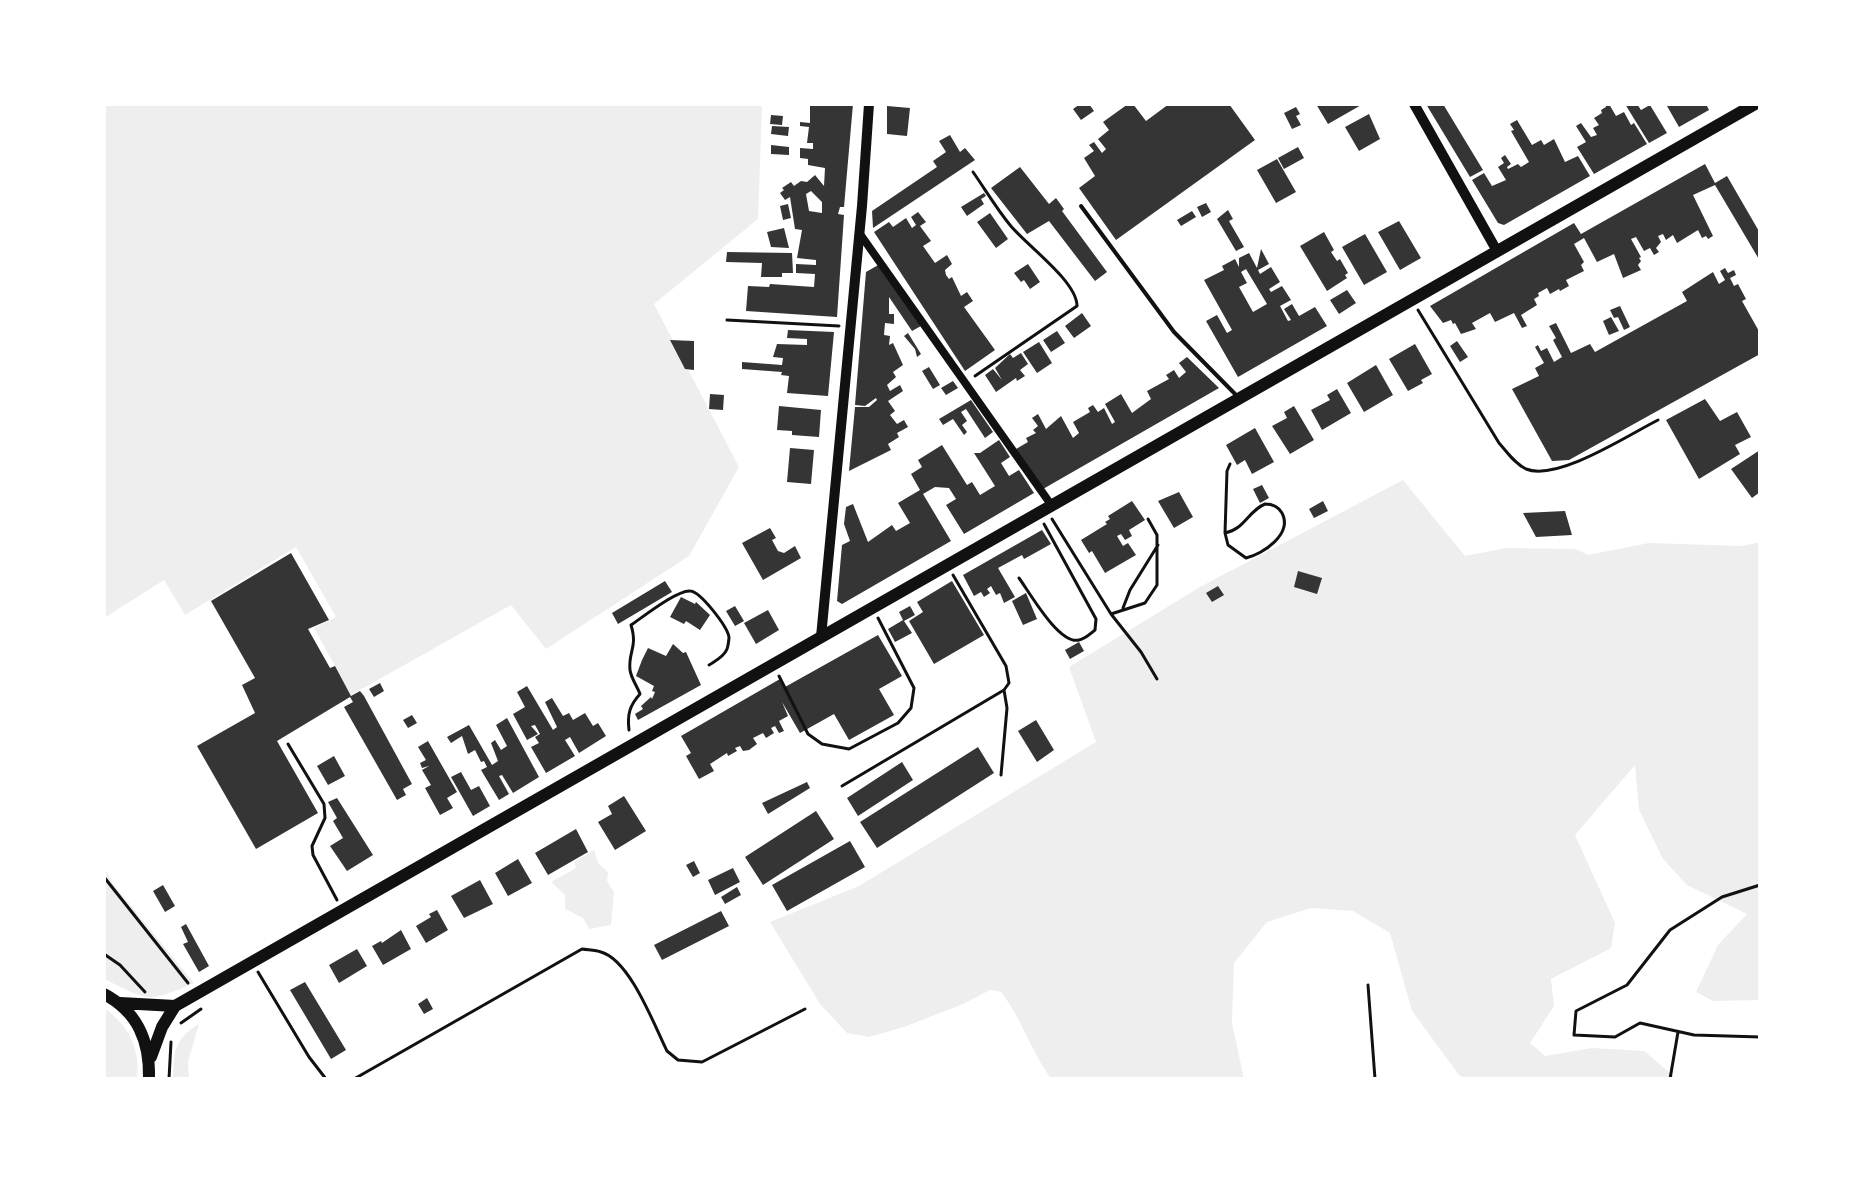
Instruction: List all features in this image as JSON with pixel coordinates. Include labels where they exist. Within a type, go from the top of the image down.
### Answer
[{"type":"main road","points":[[120,1003],[175,1006],[197,994],[1755,104]]},
{"type":"main road","points":[[104,994],[120,1003],[133,1016],[143,1034],[150,1060]]},
{"type":"main road","points":[[149,1079],[150,1060],[162,1027],[175,1006]]},
{"type":"street","points":[[821,637],[860,234],[869,104]]},
{"type":"street","points":[[1414,104],[1497,251]]},
{"type":"street","points":[[860,234],[965,383],[1045,509]]},
{"type":"lane","points":[[1081,206],[1174,332],[1240,399]]},
{"type":"path","points":[[965,383],[1077,306],[1072,289],[1009,224],[973,172]]},
{"type":"path","points":[[1412,300],[1499,443],[1527,469],[1540,471],[1564,467],[1658,420]]},
{"type":"path","points":[[727,320],[851,326]]},
{"type":"path","points":[[1225,533],[1244,525],[1251,513],[1265,504],[1277,507],[1283,514],[1285,525],[1278,540],[1256,556],[1246,558],[1228,545],[1225,533],[1227,471],[1230,464]]},
{"type":"path","points":[[1019,578],[1060,635],[1071,641],[1081,640],[1095,630],[1096,619],[1045,509]]},
{"type":"path","points":[[1045,509],[1111,614],[1141,652],[1157,679]]},
{"type":"path","points":[[1111,614],[1145,603],[1157,585],[1157,535],[1148,519]]},
{"type":"path","points":[[1122,610],[1130,590],[1158,545]]},
{"type":"path","points":[[842,786],[1004,690],[1009,683],[1006,666],[947,565]]},
{"type":"path","points":[[632,745],[628,717],[632,703],[640,694],[630,672],[630,657],[636,642],[631,625],[681,592],[691,590],[699,594],[729,636],[723,655],[709,665]]},
{"type":"path","points":[[773,665],[808,734],[822,744],[849,749],[898,723],[911,708],[914,688],[872,608]]},
{"type":"path","points":[[1001,775],[1007,708],[1004,690]]},
{"type":"path","points":[[288,744],[324,804],[325,818],[312,846],[313,855],[343,911]]},
{"type":"path","points":[[104,877],[197,994]]},
{"type":"path","points":[[1760,885],[1722,897],[1670,930],[1627,985],[1576,1011],[1574,1035],[1615,1037],[1640,1023],[1694,1035],[1760,1037]]},
{"type":"path","points":[[354,1079],[582,949],[601,951],[625,970],[667,1051],[678,1060],[702,1062],[805,1009]]},
{"type":"path","points":[[104,954],[135,979],[151,1007]]},
{"type":"path","points":[[252,962],[309,1057],[326,1079]]},
{"type":"path","points":[[1368,985],[1375,1079]]},
{"type":"path","points":[[162,1027],[171,1033],[169,1079]]},
{"type":"path","points":[[1670,1079],[1678,1032]]},
{"type":"shaded area","points":[[104,104],[762,104],[758,219],[654,304],[739,467],[689,556],[546,649],[511,605],[351,695],[314,628],[336,617],[296,547],[185,615],[164,580],[104,618]]},
{"type":"shaded area","points":[[1403,480],[1465,556],[1506,548],[1576,549],[1588,555],[1649,543],[1743,546],[1760,542],[1760,1000],[1713,1001],[1696,992],[1718,945],[1747,914],[1687,885],[1663,859],[1639,810],[1635,765],[1575,835],[1615,923],[1611,948],[1551,979],[1554,1006],[1530,1043],[1545,1056],[1592,1048],[1644,1051],[1677,1079],[1466,1079],[1459,1075],[1412,1011],[1390,933],[1353,911],[1311,908],[1267,922],[1234,963],[1232,1023],[1244,1079],[1051,1079],[1008,1002],[1001,992],[990,990],[904,1027],[869,1037],[847,1033],[820,1004],[770,922],[859,886],[1096,742],[1069,667],[1200,587]]},
{"type":"shaded area","points":[[594,850],[598,863],[608,872],[607,881],[614,892],[611,925],[589,929],[583,918],[565,909],[565,895],[551,882],[576,868],[574,862]]},
{"type":"shaded area","points":[[104,867],[114,885],[194,983],[148,997],[104,979]]},
{"type":"shaded area","points":[[104,1008],[120,1022],[131,1039],[137,1058],[137,1079],[104,1079]]},
{"type":"shaded area","points":[[199,1024],[188,1062],[189,1079],[173,1079],[177,1047],[185,1035]]},
{"type":"building","points":[[810,104],[853,104],[844,207],[840,207],[838,214],[844,215],[837,317],[746,311],[748,286],[814,287],[815,274],[796,273],[796,264],[816,265],[816,260],[797,258],[802,230],[795,229],[790,197],[785,200],[780,193],[791,182],[794,186],[801,181],[807,182],[815,175],[824,186],[825,168],[808,165],[808,159],[800,158],[800,148],[813,149],[813,143],[807,143],[809,127],[800,126],[800,122],[810,123]],"holes":[[[811,191],[822,202],[822,213],[809,211],[806,194]]]},
{"type":"building","points":[[1080,104],[1089,104],[1094,111],[1081,120],[1073,109]]},
{"type":"building","points":[[1128,104],[1133,104],[1146,121],[1169,104],[1229,104],[1255,140],[1116,240],[1079,188],[1095,176],[1084,158],[1094,151],[1089,145],[1094,142],[1102,153],[1106,149],[1098,139],[1109,130],[1103,122]]},
{"type":"building","points":[[1316,104],[1363,104],[1328,124]]},
{"type":"building","points":[[1426,104],[1443,104],[1483,170],[1470,177]]},
{"type":"building","points":[[1605,104],[1609,104],[1616,116],[1624,112],[1647,144],[1594,174],[1577,147],[1586,142],[1576,126],[1581,123],[1591,137],[1597,135],[1593,128],[1599,125],[1594,118],[1602,113]]},
{"type":"building","points":[[1625,104],[1637,104],[1641,110],[1650,105],[1667,133],[1649,143]]},
{"type":"building","points":[[1706,104],[1709,110],[1679,127],[1667,106]]},
{"type":"building","points":[[887,106],[910,108],[907,136],[887,134]]},
{"type":"building","points":[[1296,107],[1300,114],[1296,116],[1301,125],[1292,129],[1284,113]]},
{"type":"building","points":[[1369,114],[1380,139],[1359,151],[1345,127]]},
{"type":"building","points":[[771,115],[783,116],[782,125],[770,124]]},
{"type":"building","points":[[1517,120],[1532,145],[1541,140],[1544,145],[1554,139],[1565,162],[1578,156],[1590,176],[1504,225],[1498,223],[1472,180],[1484,173],[1492,186],[1506,180],[1498,167],[1504,163],[1501,158],[1505,155],[1511,164],[1508,169],[1529,162],[1511,131],[1514,130],[1510,124]]},
{"type":"building","points":[[772,126],[789,127],[788,136],[771,134]]},
{"type":"building","points":[[950,135],[960,152],[965,148],[975,160],[873,228],[872,211],[937,167],[933,161],[946,152],[939,141]]},
{"type":"building","points":[[771,145],[789,147],[789,155],[771,154]]},
{"type":"building","points":[[1298,147],[1304,158],[1284,169],[1278,158]]},
{"type":"building","points":[[1277,159],[1296,192],[1276,203],[1257,170]]},
{"type":"building","points":[[1705,164],[1715,183],[1727,176],[1760,233],[1760,261],[1715,185],[1693,195],[1713,236],[1702,238],[1698,230],[1677,243],[1673,235],[1666,240],[1663,234],[1658,236],[1661,242],[1656,248],[1659,252],[1654,255],[1650,248],[1644,251],[1636,237],[1631,239],[1641,257],[1638,265],[1641,270],[1623,278],[1614,254],[1597,262],[1584,238],[1574,244],[1584,262],[1581,265],[1584,271],[1566,280],[1569,286],[1560,291],[1550,294],[1547,288],[1538,293],[1539,296],[1534,299],[1537,305],[1521,315],[1527,326],[1522,328],[1514,313],[1495,322],[1490,313],[1472,323],[1476,329],[1461,334],[1455,323],[1451,320],[1443,323],[1430,306],[1574,223],[1581,234]]},
{"type":"building","points":[[1020,167],[1049,204],[1056,198],[1064,209],[1062,211],[1107,272],[1095,281],[1049,221],[1027,234],[991,188]]},
{"type":"building","points":[[984,193],[986,196],[981,199],[984,204],[967,216],[961,207]]},
{"type":"building","points":[[1206,203],[1211,212],[1202,217],[1197,207]]},
{"type":"building","points":[[788,204],[791,218],[783,220],[780,206]]},
{"type":"building","points":[[1228,210],[1233,219],[1229,221],[1244,247],[1236,251],[1217,219]]},
{"type":"building","points":[[1192,211],[1196,217],[1181,226],[1177,220]]},
{"type":"building","points":[[918,212],[926,222],[920,226],[931,241],[923,246],[935,263],[947,255],[952,264],[945,270],[946,275],[949,279],[952,277],[961,296],[967,292],[973,301],[964,307],[995,350],[965,371],[874,232],[889,222],[893,227],[906,218],[912,228],[916,225],[911,217]]},
{"type":"building","points":[[990,213],[1008,239],[996,248],[977,222]]},
{"type":"building","points":[[1399,221],[1421,258],[1400,270],[1378,232]]},
{"type":"building","points":[[784,228],[789,248],[771,247],[767,232]]},
{"type":"building","points":[[1324,232],[1334,250],[1331,252],[1337,261],[1340,259],[1348,273],[1345,275],[1347,278],[1327,291],[1300,246]]},
{"type":"building","points":[[1365,234],[1387,272],[1364,285],[1342,247]]},
{"type":"building","points":[[1261,249],[1269,264],[1258,270],[1260,274],[1271,267],[1280,282],[1269,289],[1271,292],[1282,286],[1291,300],[1280,306],[1288,321],[1291,320],[1284,309],[1292,304],[1299,316],[1315,307],[1327,326],[1238,377],[1206,321],[1217,315],[1227,333],[1232,330],[1204,280],[1224,270],[1222,266],[1235,259],[1239,267],[1239,258],[1249,253],[1257,268]],"holes":[[[1246,269],[1267,304],[1253,312],[1239,287],[1247,283],[1241,272]]]},
{"type":"building","points":[[727,252],[792,253],[793,273],[782,273],[782,277],[761,277],[762,263],[726,262]]},
{"type":"building","points":[[880,264],[921,326],[912,331],[889,297],[889,314],[894,314],[894,324],[885,323],[884,335],[890,336],[889,345],[893,343],[903,365],[893,372],[896,377],[887,385],[890,391],[900,385],[903,391],[888,401],[895,411],[890,415],[897,424],[904,420],[908,427],[897,433],[899,437],[888,444],[891,450],[849,471],[855,407],[869,407],[877,400],[865,406],[855,405],[866,272]]},
{"type":"building","points":[[1028,264],[1040,282],[1030,289],[1014,273]]},
{"type":"building","points":[[1725,268],[1728,273],[1734,270],[1736,275],[1730,278],[1734,286],[1738,284],[1746,299],[1742,301],[1760,333],[1760,354],[1569,460],[1552,461],[1512,389],[1539,376],[1535,368],[1544,363],[1535,347],[1538,345],[1541,351],[1547,348],[1554,362],[1562,357],[1549,326],[1556,323],[1571,353],[1590,344],[1595,352],[1687,301],[1682,292],[1713,272],[1719,284],[1725,280],[1720,271]]},
{"type":"building","points":[[1347,290],[1356,303],[1339,314],[1330,300]]},
{"type":"building","points":[[1620,306],[1630,327],[1624,330],[1618,317],[1614,318],[1610,310]]},
{"type":"building","points":[[1082,313],[1091,326],[1074,338],[1065,326]]},
{"type":"building","points":[[1611,317],[1619,331],[1609,335],[1603,321]]},
{"type":"building","points":[[788,330],[834,332],[828,396],[787,393],[789,376],[781,375],[782,372],[742,369],[742,362],[782,365],[783,358],[773,357],[777,344],[807,345],[807,339],[787,338]]},
{"type":"building","points":[[1057,331],[1065,343],[1051,352],[1043,340]]},
{"type":"building","points":[[908,333],[921,354],[917,357],[915,349],[904,336]]},
{"type":"building","points":[[670,340],[694,341],[694,370],[685,369]]},
{"type":"building","points":[[1457,341],[1468,357],[1460,362],[1450,346]]},
{"type":"building","points":[[1039,342],[1052,363],[1037,373],[1023,352]]},
{"type":"building","points":[[1415,344],[1432,374],[1408,391],[1389,359]]},
{"type":"building","points":[[1021,353],[1028,364],[1020,370],[1025,376],[1017,381],[1016,378],[996,392],[985,375],[993,369],[1002,380],[995,368],[1010,354],[1013,358]]},
{"type":"building","points":[[1187,357],[1219,388],[1043,489],[1016,449],[1036,433],[1033,430],[1038,426],[1032,418],[1038,414],[1046,429],[1061,416],[1073,438],[1079,433],[1073,422],[1090,412],[1088,408],[1093,405],[1098,412],[1104,408],[1112,424],[1115,422],[1105,404],[1121,394],[1132,413],[1151,399],[1147,391],[1169,379],[1166,375],[1174,370],[1179,378],[1186,372],[1179,363]]},
{"type":"building","points":[[1376,365],[1393,395],[1364,412],[1347,383]]},
{"type":"building","points":[[929,367],[940,385],[933,389],[922,371]]},
{"type":"building","points":[[953,381],[958,388],[946,395],[941,388]]},
{"type":"building","points":[[1337,389],[1351,413],[1322,430],[1311,410],[1330,400],[1327,395]]},
{"type":"building","points":[[710,394],[724,395],[723,410],[709,409]]},
{"type":"building","points":[[1705,399],[1720,421],[1737,412],[1751,437],[1735,445],[1740,454],[1699,479],[1666,420]]},
{"type":"building","points":[[971,400],[993,432],[985,438],[966,409],[961,412],[967,421],[962,425],[967,432],[964,435],[953,419],[943,425],[939,419]]},
{"type":"building","points":[[779,406],[821,410],[819,437],[792,435],[792,431],[777,430]]},
{"type":"building","points":[[1294,406],[1314,440],[1290,454],[1272,426],[1287,418],[1284,412]]},
{"type":"building","points":[[1255,428],[1274,462],[1252,474],[1245,460],[1237,465],[1226,445]]},
{"type":"building","points":[[999,440],[1010,457],[1001,463],[1009,476],[1019,470],[1034,493],[964,534],[946,505],[956,499],[949,488],[935,487],[923,494],[951,541],[842,604],[837,601],[842,545],[850,541],[844,524],[846,507],[853,504],[868,542],[892,525],[896,531],[910,523],[898,503],[920,490],[911,474],[922,467],[918,460],[942,445],[967,485],[972,482],[980,495],[995,486],[974,453],[980,453]]},
{"type":"building","points":[[790,448],[814,450],[811,484],[787,482]]},
{"type":"building","points":[[1760,450],[1760,492],[1752,498],[1731,469]]},
{"type":"building","points":[[1262,485],[1269,498],[1260,503],[1253,489]]},
{"type":"building","points":[[1179,492],[1193,517],[1174,528],[1158,501]]},
{"type":"building","points":[[1132,501],[1145,520],[1129,530],[1132,536],[1125,540],[1121,534],[1117,536],[1123,546],[1128,543],[1136,555],[1105,573],[1092,551],[1089,553],[1081,540],[1107,524],[1108,516]]},
{"type":"building","points":[[1323,501],[1328,511],[1314,518],[1309,509]]},
{"type":"building","points":[[1565,511],[1572,535],[1536,537],[1523,513]]},
{"type":"building","points":[[770,528],[778,551],[784,553],[795,546],[801,558],[763,580],[742,543]]},
{"type":"building","points":[[1042,530],[1051,544],[1024,559],[1022,555],[998,568],[1015,597],[1004,603],[1000,593],[996,595],[991,586],[987,589],[990,593],[984,597],[981,592],[974,596],[963,575]]},
{"type":"building","points":[[291,553],[329,620],[308,629],[330,668],[335,666],[351,696],[360,691],[364,696],[412,784],[403,789],[406,795],[397,800],[344,707],[353,702],[350,697],[277,741],[318,813],[256,849],[197,746],[255,713],[242,685],[255,678],[211,601]]},
{"type":"building","points":[[1298,571],[1322,578],[1317,594],[1294,587]]},
{"type":"building","points":[[665,581],[672,592],[618,624],[612,613]]},
{"type":"building","points":[[952,581],[984,635],[934,664],[909,621],[923,612],[917,602]]},
{"type":"building","points":[[1218,586],[1224,595],[1212,602],[1206,593]]},
{"type":"building","points":[[1026,593],[1037,619],[1023,625],[1012,601]]},
{"type":"building","points":[[681,597],[696,602],[710,615],[700,630],[686,621],[684,624],[670,617]]},
{"type":"building","points":[[735,606],[744,621],[735,626],[726,611]]},
{"type":"building","points":[[910,606],[915,615],[904,621],[912,633],[895,642],[888,629],[903,620],[899,612]]},
{"type":"building","points":[[768,610],[779,630],[756,644],[744,623]]},
{"type":"building","points":[[878,635],[902,676],[879,689],[894,715],[849,740],[834,714],[800,733],[782,702],[788,716],[779,721],[784,731],[779,733],[775,726],[771,728],[774,733],[766,738],[763,733],[753,738],[757,744],[749,750],[743,751],[740,746],[735,748],[737,751],[728,756],[727,753],[710,764],[714,771],[699,779],[686,756],[691,753],[681,736],[780,679],[785,687]]},
{"type":"building","points":[[1079,642],[1084,651],[1070,659],[1065,650]]},
{"type":"building","points":[[673,644],[683,653],[686,652],[701,685],[638,720],[635,714],[643,709],[641,706],[652,699],[655,692],[652,691],[654,686],[636,676],[642,660],[648,648],[666,656]]},
{"type":"building","points":[[380,683],[384,691],[374,697],[369,689]]},
{"type":"building","points":[[527,686],[553,730],[557,727],[545,702],[552,698],[563,716],[569,713],[573,720],[585,713],[593,726],[598,723],[606,736],[579,753],[570,737],[565,740],[575,756],[546,773],[531,747],[539,743],[535,737],[540,734],[535,725],[531,726],[538,734],[527,740],[513,714],[525,707],[517,692]]},
{"type":"building","points":[[412,715],[417,723],[408,728],[403,720]]},
{"type":"building","points":[[507,718],[539,777],[513,793],[502,775],[499,776],[509,794],[499,800],[481,770],[487,767],[475,750],[468,754],[462,736],[451,743],[447,737],[469,725],[492,765],[498,761],[491,743],[495,740],[501,750],[507,746],[496,725]]},
{"type":"building","points":[[1036,720],[1054,750],[1037,762],[1018,731]]},
{"type":"building","points":[[428,741],[457,792],[447,798],[453,808],[440,815],[425,788],[431,785],[422,770],[429,766],[422,768],[420,763],[426,760],[418,747]]},
{"type":"building","points":[[978,747],[994,773],[877,848],[860,822]]},
{"type":"building","points":[[334,756],[345,776],[328,785],[317,766]]},
{"type":"building","points":[[902,762],[913,780],[858,816],[847,798]]},
{"type":"building","points":[[461,772],[471,790],[479,786],[490,806],[473,816],[451,777]]},
{"type":"building","points":[[807,782],[810,788],[768,814],[762,803]]},
{"type":"building","points":[[624,796],[646,831],[615,850],[598,822],[612,814],[608,806]]},
{"type":"building","points":[[337,798],[373,855],[347,871],[330,846],[343,838],[333,821],[337,818],[328,802]]},
{"type":"building","points":[[816,811],[834,839],[763,885],[745,857]]},
{"type":"building","points":[[576,829],[588,852],[548,875],[535,853]]},
{"type":"building","points":[[850,841],[865,867],[787,911],[772,885]]},
{"type":"building","points":[[518,859],[532,883],[508,896],[495,873]]},
{"type":"building","points":[[694,861],[700,873],[693,877],[686,865]]},
{"type":"building","points":[[733,868],[740,882],[715,895],[708,880]]},
{"type":"building","points":[[480,880],[493,904],[464,918],[451,896]]},
{"type":"building","points":[[163,885],[175,906],[165,912],[153,891]]},
{"type":"building","points":[[737,887],[741,895],[725,904],[721,897]]},
{"type":"building","points":[[437,910],[448,930],[426,943],[416,926]]},
{"type":"building","points":[[721,911],[729,926],[662,960],[654,945]]},
{"type":"building","points":[[186,924],[209,966],[199,972],[183,944],[188,942],[181,927]]},
{"type":"building","points":[[401,930],[411,949],[383,965],[372,946]]},
{"type":"building","points":[[357,949],[367,966],[339,983],[329,965]]},
{"type":"building","points":[[305,982],[346,1050],[331,1059],[290,990]]},
{"type":"building","points":[[427,998],[433,1009],[424,1014],[418,1004]]}]
